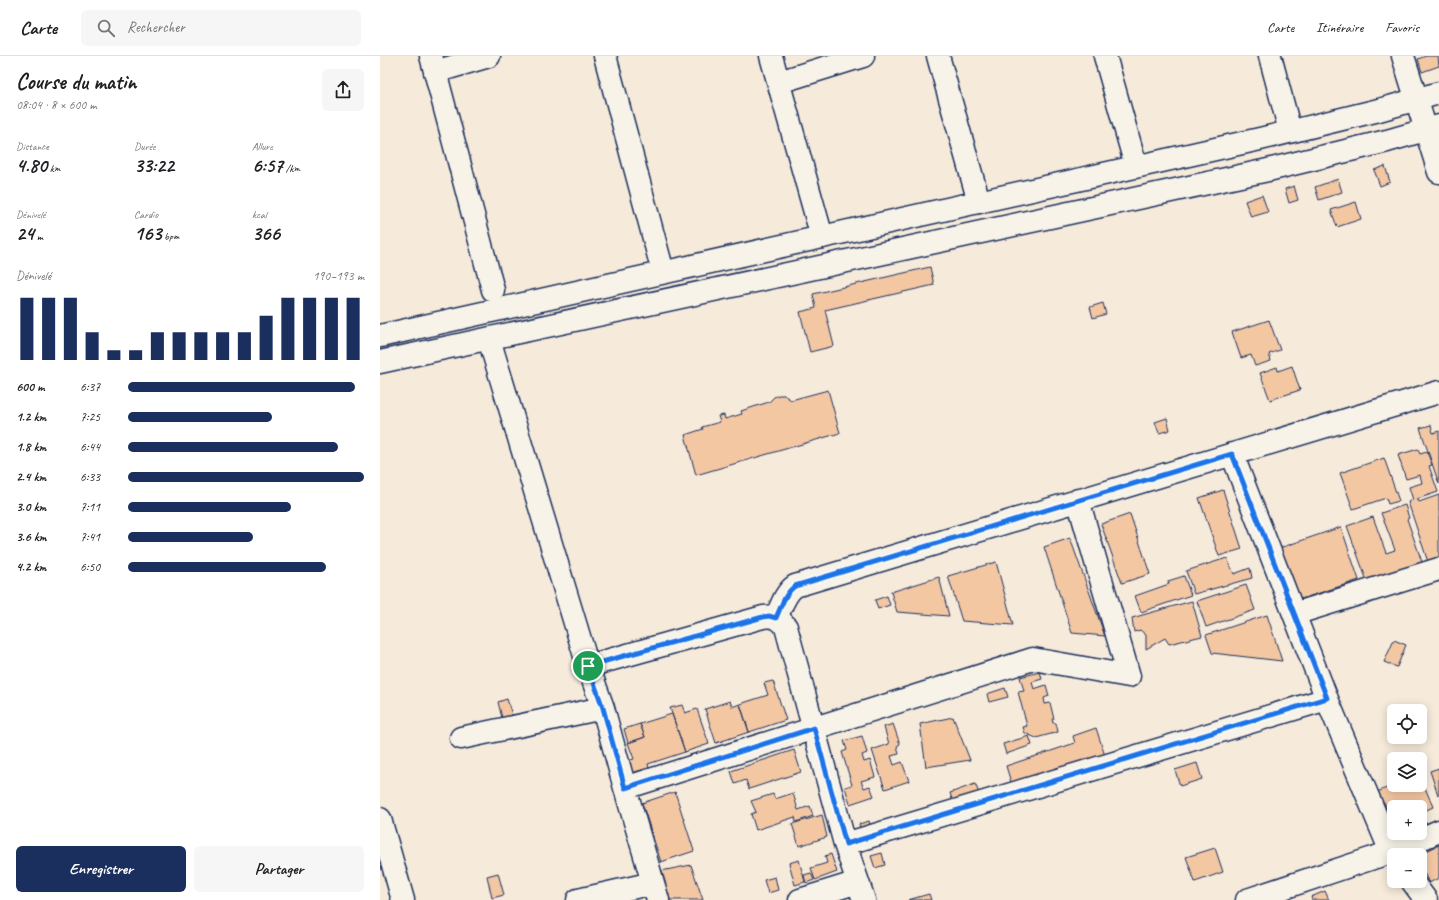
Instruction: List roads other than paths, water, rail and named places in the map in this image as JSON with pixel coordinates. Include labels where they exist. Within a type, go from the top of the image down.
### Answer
[{"type":"street","points":[[489,56],[433,64],[493,290]]},
{"type":"street","points":[[605,56],[663,272]]},
{"type":"street","points":[[772,56],[822,237]]},
{"type":"street","points":[[779,82],[863,56]]},
{"type":"street","points":[[938,56],[979,202]]},
{"type":"street","points":[[1105,56],[1136,166]]},
{"type":"street","points":[[1270,56],[1290,131]]},
{"type":"street","points":[[1403,56],[1417,99],[1433,128],[1439,172]]},
{"type":"street","points":[[380,336],[1290,131],[1439,93]]},
{"type":"street","points":[[380,362],[1268,170],[1433,128]]},
{"type":"street","points":[[489,339],[588,666],[603,708],[656,892],[578,900]]},
{"type":"street","points":[[776,618],[786,597],[795,586],[1439,392]]},
{"type":"street","points":[[1232,454],[1327,698],[1390,848]]},
{"type":"street","points":[[625,788],[1032,658],[1129,676],[1078,500]]},
{"type":"street","points":[[1294,614],[1439,568]]},
{"type":"street","points":[[588,666],[763,617],[769,616],[782,621],[786,628],[846,844],[861,891],[800,900]]},
{"type":"street","points":[[846,844],[1327,698]]},
{"type":"street","points":[[461,738],[603,708]]},
{"type":"street","points":[[380,819],[403,900]]},
{"type":"street","points":[[1404,848],[1439,831]]},
{"type":"street","points":[[1247,900],[1387,856]]},
{"type":"street","points":[[1417,888],[1426,900]]}]
